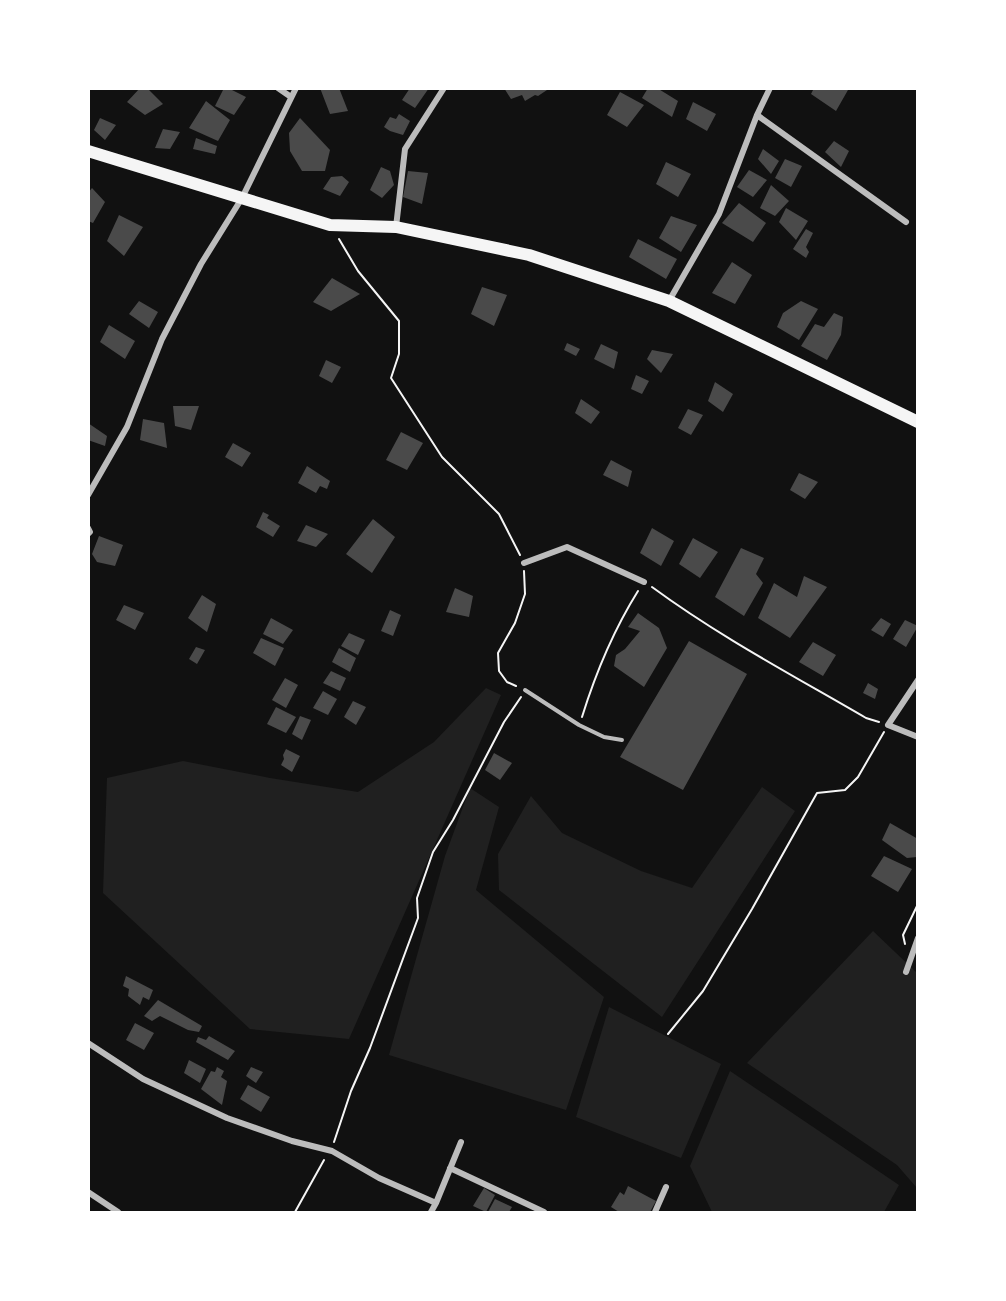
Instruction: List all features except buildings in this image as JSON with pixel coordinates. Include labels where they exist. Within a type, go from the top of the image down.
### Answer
[{"type":"main road","points":[[88,151],[330,225],[396,227],[529,255],[669,301],[918,422]]},
{"type":"street","points":[[278,88],[291,98]]},
{"type":"street","points":[[88,495],[127,427],[162,339],[191,283],[242,198],[296,88]]},
{"type":"street","points":[[396,227],[405,149],[444,88]]},
{"type":"street","points":[[669,301],[719,214],[757,115],[770,88]]},
{"type":"street","points":[[757,115],[906,222]]},
{"type":"street","points":[[88,528],[88,534]]},
{"type":"street","points":[[524,563],[567,547],[644,582]]},
{"type":"street","points":[[918,680],[888,725],[918,737]]},
{"type":"street","points":[[906,972],[918,938]]},
{"type":"street","points":[[88,1043],[143,1080],[226,1118],[292,1141],[329,1150],[379,1178],[436,1203]]},
{"type":"street","points":[[431,1212],[460,1142]]},
{"type":"street","points":[[450,1168],[544,1212]]},
{"type":"street","points":[[655,1212],[666,1187]]},
{"type":"street","points":[[88,1192],[118,1212]]},
{"type":"lane","points":[[525,690],[579,725],[603,737],[622,740]]},
{"type":"path","points":[[295,1212],[329,1150],[370,1048],[418,918],[417,898],[433,852],[453,820],[504,722],[525,690],[507,682],[500,671],[498,652],[515,623],[525,594],[524,563],[499,514],[442,457],[391,378],[399,354],[399,321],[358,271],[330,225]]},
{"type":"path","points":[[579,725],[603,657],[621,620],[644,582],[752,653],[866,718],[888,725],[858,777],[845,790],[817,793],[703,991],[668,1034]]},
{"type":"shaded area","points":[[486,688],[501,695],[349,1039],[250,1029],[103,893],[107,778],[183,761],[358,792],[434,742]]},
{"type":"shaded area","points":[[762,787],[795,811],[662,1017],[499,890],[498,854],[531,796],[562,833],[641,871],[692,888]]},
{"type":"shaded area","points":[[470,788],[499,807],[476,890],[604,997],[566,1110],[389,1055],[445,856]]},
{"type":"shaded area","points":[[873,931],[917,973],[917,1188],[897,1165],[747,1063]]},
{"type":"shaded area","points":[[609,1007],[721,1064],[681,1158],[576,1117]]},
{"type":"shaded area","points":[[730,1071],[899,1185],[884,1212],[712,1212],[690,1166]]}]
